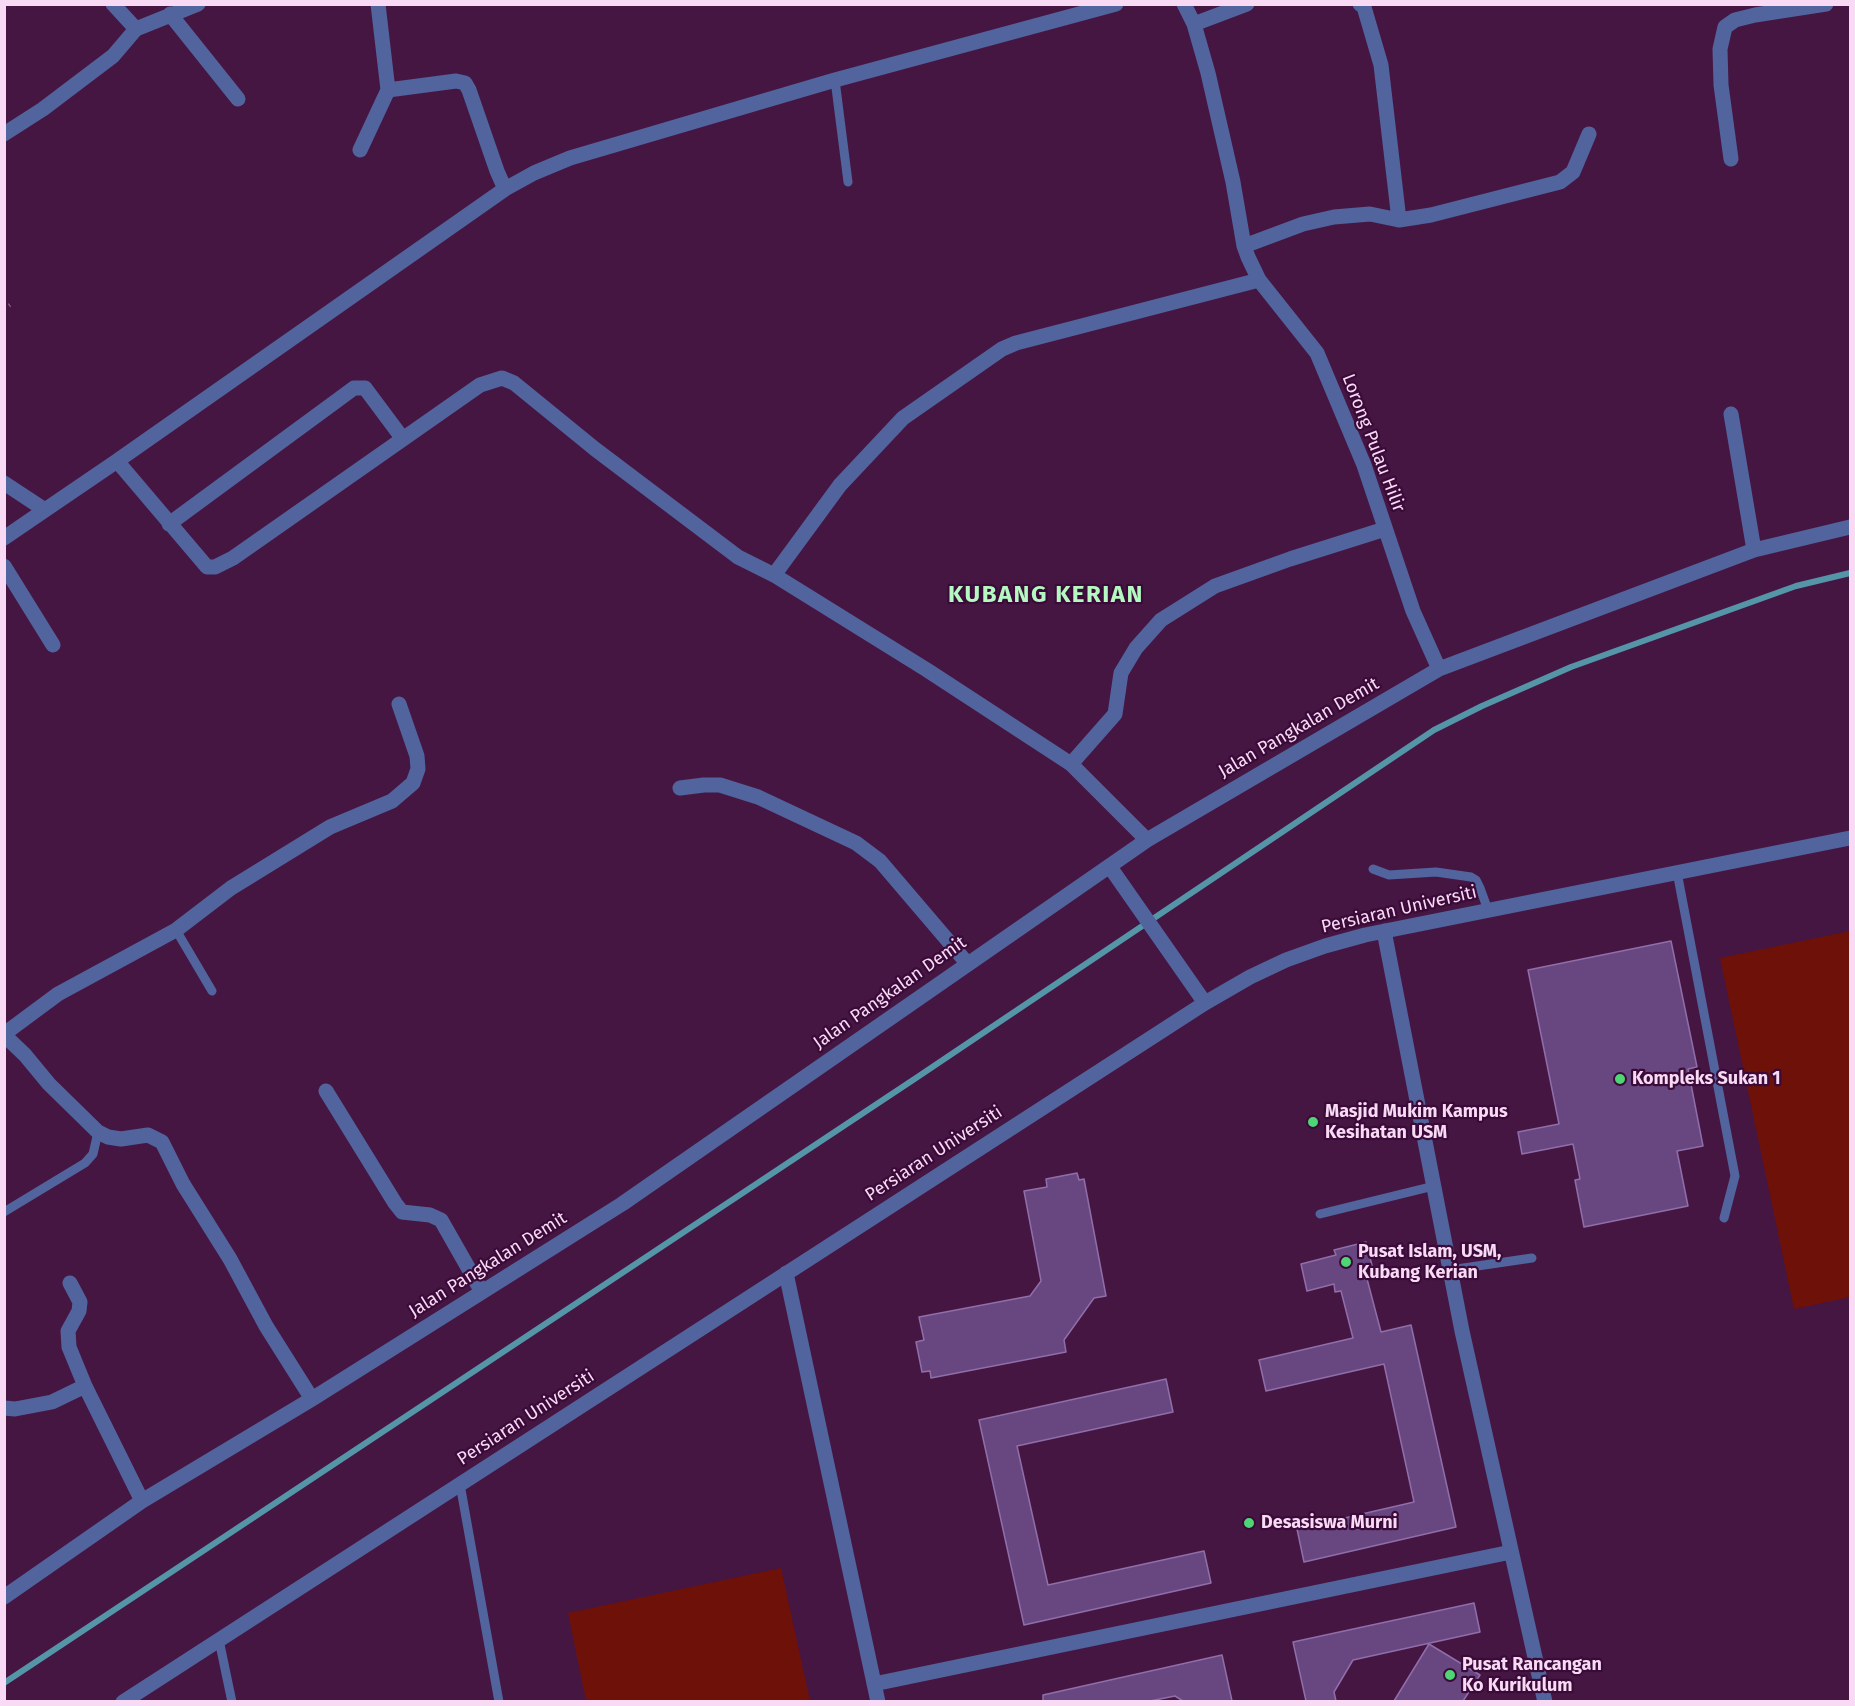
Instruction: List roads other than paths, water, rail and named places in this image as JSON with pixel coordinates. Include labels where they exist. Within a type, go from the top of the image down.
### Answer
[{"type":"street","points":[[113,4],[136,29]]},
{"type":"street","points":[[4,134],[43,109],[113,56],[136,29],[198,4]]},
{"type":"street","points":[[360,150],[388,90],[378,4]]},
{"type":"street","points":[[4,538],[505,189],[534,173],[570,158],[835,80],[1116,4]]},
{"type":"street","name":"Lorong Pulau Hilir","points":[[1184,4],[1194,24],[1208,73],[1245,246],[1259,280],[1317,353],[1365,465],[1413,611],[1439,669]]},
{"type":"street","points":[[1194,24],[1247,4]]},
{"type":"street","points":[[1731,159],[1721,76],[1720,49],[1725,27],[1735,20],[1755,15],[1826,4]]},
{"type":"street","points":[[1362,6],[1381,65],[1399,220]]},
{"type":"street","points":[[170,15],[238,99]]},
{"type":"street","points":[[388,90],[456,81],[465,83],[505,189]]},
{"type":"street","points":[[1245,246],[1303,224],[1334,217],[1370,214],[1399,220],[1431,215],[1560,182],[1573,172],[1588,134]]},
{"type":"street","points":[[774,575],[840,485],[903,418],[1002,349],[1016,343],[1259,280]]},
{"type":"street","points":[[117,461],[207,567],[215,567],[233,558],[480,385],[502,378],[514,383],[595,449],[738,556],[774,575],[927,670],[1071,764],[1147,840]]},
{"type":"street","points":[[169,524],[354,388],[365,388],[404,438]]},
{"type":"street","points":[[1731,414],[1754,550]]},
{"type":"street","points":[[4,483],[45,510]]},
{"type":"street","name":"Jalan Pangkalan Demit","points":[[4,1597],[142,1501],[312,1399],[622,1204],[1147,840],[1439,669],[1754,550],[1851,527]]},
{"type":"street","points":[[1071,764],[1115,714],[1121,673],[1136,648],[1161,620],[1215,585],[1385,529]]},
{"type":"street","points":[[4,566],[53,645]]},
{"type":"street","points":[[312,1399],[266,1326],[230,1259],[183,1185],[162,1142],[148,1135],[121,1139],[108,1137],[99,1132],[49,1084],[4,1034],[57,994],[176,930],[231,888],[330,827],[392,801],[413,783],[418,769],[417,756],[399,704]]},
{"type":"street","points":[[680,788],[720,785],[758,797],[856,843],[880,861],[968,963]]},
{"type":"street","name":"Persiaran Universiti","points":[[123,1701],[1205,1002],[1286,960],[1325,946],[1384,931],[1851,838]]},
{"type":"street","points":[[1110,867],[1205,1002]]},
{"type":"street","points":[[1384,931],[1450,1269],[1545,1701]]},
{"type":"street","points":[[326,1091],[395,1203],[402,1212],[430,1215],[441,1220],[482,1292]]},
{"type":"street","points":[[786,1273],[878,1701]]},
{"type":"street","points":[[70,1283],[80,1302],[80,1311],[68,1331],[67,1339],[86,1386],[142,1501]]},
{"type":"street","points":[[4,1408],[15,1409],[52,1401],[86,1386]]},
{"type":"street","points":[[874,1684],[1511,1552]]},
{"type":"lane","points":[[835,80],[849,182]]},
{"type":"lane","points":[[1373,869],[1389,875],[1436,872],[1471,877],[1476,880],[1488,910]]},
{"type":"lane","points":[[1677,872],[1736,1176],[1724,1218]]},
{"type":"lane","points":[[176,930],[212,991]]},
{"type":"lane","points":[[4,1212],[85,1163],[93,1154],[99,1132]]},
{"type":"lane","points":[[1320,1214],[1434,1186]]},
{"type":"lane","points":[[1450,1269],[1532,1258]]},
{"type":"lane","points":[[460,1484],[499,1701]]},
{"type":"lane","points":[[219,1640],[232,1701]]},
{"type":"waterway","points":[[4,1683],[916,1078],[1434,730],[1571,667],[1796,586],[1850,573]]},
{"type":"place","name":"Kompleks Sukan 1","points":[[1620,1079]]},
{"type":"place","name":"Masjid Mukim Kampus Kesihatan USM","points":[[1313,1122]]},
{"type":"place","name":"Pusat Islam, USM, Kubang Kerian","points":[[1346,1262]]},
{"type":"place","name":"Desasiswa Murni","points":[[1249,1523]]},
{"type":"place","name":"Pusat Rancangan Ko Kurikulum","points":[[1450,1675]]},
{"type":"district","name":"KUBANG KERIAN","points":[[1046,595]]}]
